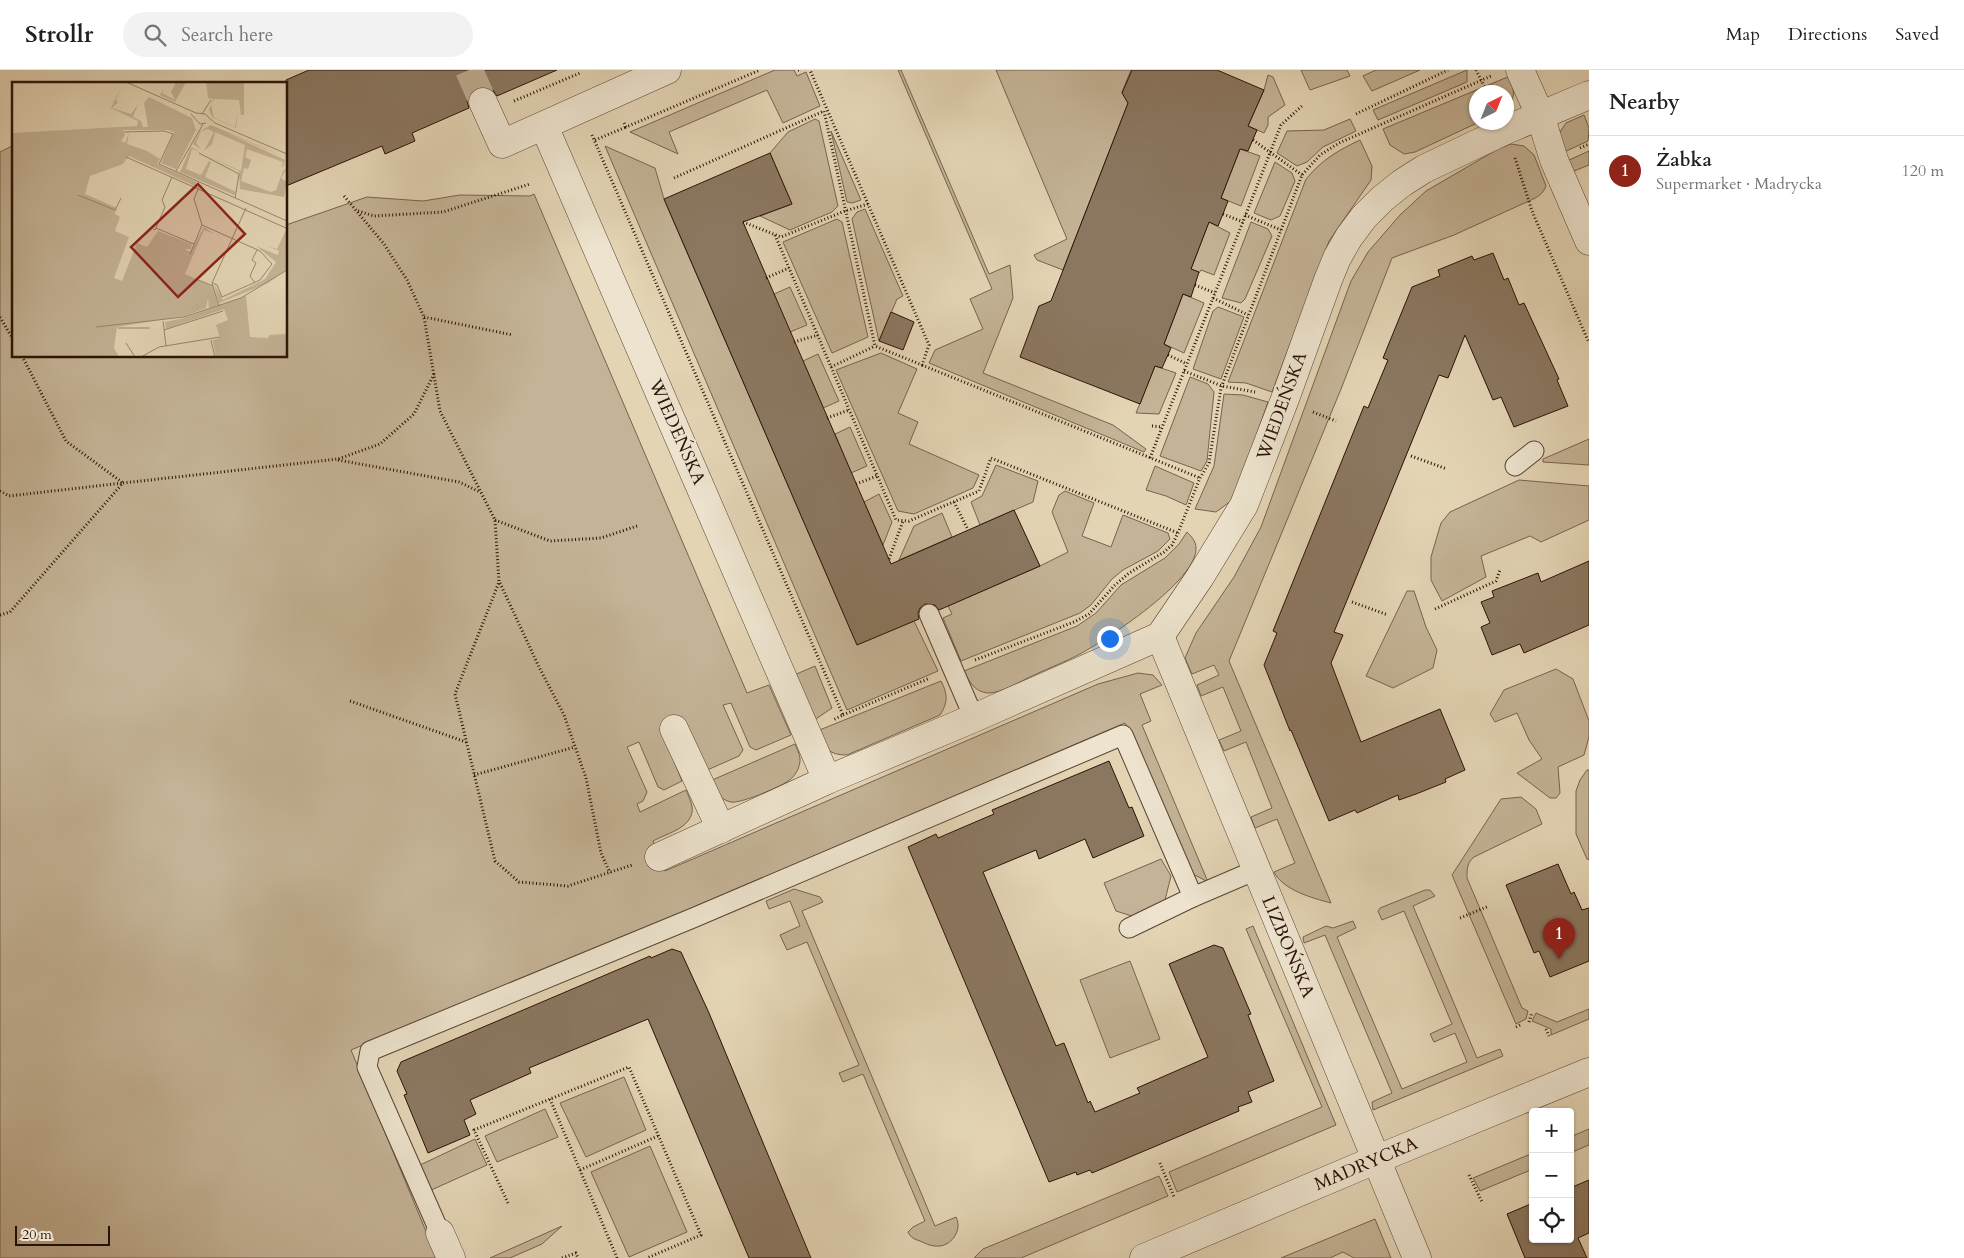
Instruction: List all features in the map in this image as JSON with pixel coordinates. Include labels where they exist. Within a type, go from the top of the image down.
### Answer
[{"type":"street","points":[[495,103],[502,144],[667,70]]},
{"type":"street","points":[[1509,72],[1540,115],[1554,160],[1589,241]]},
{"type":"street","name":"WIEDEŃSKA","points":[[1514,126],[1589,95]]},
{"type":"street","name":"WIEDEŃSKA","points":[[544,126],[827,780]]},
{"type":"street","name":"WIEDEŃSKA","points":[[1160,636],[1200,577],[1250,493],[1328,280],[1337,258],[1349,237],[1364,217],[1402,183],[1424,169],[1506,130]]},
{"type":"street","points":[[659,857],[827,780],[1160,636]]},
{"type":"street","name":"LIZBOŃSKA","points":[[1160,636],[1416,1258]]},
{"type":"street","points":[[674,729],[721,829]]},
{"type":"street","name":"MADRYCKA","points":[[1144,1258],[1589,1072]]},
{"type":"street","points":[[440,1233],[451,1258]]},
{"type":"lane","points":[[1515,466],[1534,451]]},
{"type":"lane","points":[[929,614],[974,718]]},
{"type":"lane","points":[[440,1233],[367,1067],[370,1051],[693,918],[1123,735],[1193,897]]},
{"type":"lane","points":[[1129,928],[1193,897],[1256,870]]},
{"type":"path","points":[[495,103],[588,70]]},
{"type":"path","points":[[595,140],[760,70]]},
{"type":"path","points":[[810,70],[929,345],[922,365]]},
{"type":"path","points":[[1356,114],[1448,70]]},
{"type":"path","points":[[1476,70],[1483,85]]},
{"type":"path","points":[[807,732],[953,669],[1074,622],[1088,614],[1129,573],[1164,552],[1172,545],[1200,478],[1209,464],[1222,386],[1302,174],[1320,155],[1340,143],[1480,80],[1509,72]]},
{"type":"path","points":[[612,95],[626,127]]},
{"type":"path","points":[[1150,458],[1281,125],[1303,106]]},
{"type":"path","points":[[581,109],[843,715]]},
{"type":"path","points":[[674,178],[826,110]]},
{"type":"path","points":[[826,110],[845,210],[875,346]]},
{"type":"path","points":[[1506,130],[1532,211],[1589,342]]},
{"type":"path","points":[[1253,140],[1302,174]]},
{"type":"path","points":[[356,211],[374,216],[443,212],[530,184]]},
{"type":"path","points":[[344,196],[389,251],[407,280],[424,317],[440,411],[495,520],[499,582],[564,716],[586,778],[601,853],[610,872]]},
{"type":"path","points":[[742,222],[781,237],[845,210],[868,204]]},
{"type":"path","points":[[1223,214],[1243,222]]},
{"type":"path","points":[[1245,215],[1281,230]]},
{"type":"path","points":[[775,235],[896,520],[909,521],[978,492],[991,458],[1178,532]]},
{"type":"path","points":[[766,278],[789,268]]},
{"type":"path","points":[[1195,286],[1215,293]]},
{"type":"path","points":[[1213,298],[1248,315]]},
{"type":"path","points":[[0,317],[12,338]]},
{"type":"path","points":[[424,317],[512,335]]},
{"type":"path","points":[[794,342],[818,335]]},
{"type":"path","points":[[831,367],[875,346],[1200,478]]},
{"type":"path","points":[[1168,355],[1187,364]]},
{"type":"path","points":[[23,358],[66,441],[124,483]]},
{"type":"path","points":[[1184,371],[1222,386],[1259,393]]},
{"type":"path","points":[[0,492],[9,496],[338,459],[380,444],[414,414],[434,373]]},
{"type":"path","points":[[827,418],[850,410]]},
{"type":"path","points":[[1152,426],[1162,427]]},
{"type":"path","points":[[1411,456],[1447,469]]},
{"type":"path","points":[[338,459],[459,482],[480,492]]},
{"type":"path","points":[[856,484],[877,476]]},
{"type":"path","points":[[0,615],[10,612],[124,483]]},
{"type":"path","points":[[954,502],[968,530]]},
{"type":"path","points":[[495,520],[550,541],[601,538],[637,526]]},
{"type":"path","points":[[889,559],[902,521]]},
{"type":"path","points":[[1435,609],[1496,582],[1500,570]]},
{"type":"path","points":[[499,582],[455,694],[494,861],[519,882],[568,886],[659,857]]},
{"type":"path","points":[[1352,602],[1388,615]]},
{"type":"path","points":[[350,701],[466,742]]},
{"type":"path","points":[[474,775],[575,747]]},
{"type":"path","points":[[1460,918],[1489,906]]},
{"type":"path","points":[[1528,1022],[1532,1012]]},
{"type":"path","points":[[1516,1027],[1522,1024]]},
{"type":"path","points":[[1546,1029],[1549,1036]]},
{"type":"path","points":[[508,1203],[474,1130],[629,1067],[701,1234],[647,1258]]},
{"type":"path","points":[[550,1099],[617,1258]]},
{"type":"path","points":[[580,1170],[658,1136]]},
{"type":"path","points":[[1160,1163],[1174,1197]]},
{"type":"path","points":[[1469,1175],[1482,1202]]},
{"type":"path","points":[[562,1258],[576,1253],[578,1258]]},
{"type":"shaded area","points":[[775,70],[794,70],[797,76],[806,72],[820,106],[783,123],[767,90],[669,132],[678,154],[630,132]]},
{"type":"shaded area","points":[[898,70],[901,70],[989,274],[1010,265],[1013,298],[983,373],[1113,425],[1146,449],[1144,452],[929,363],[935,350],[983,329],[970,299],[992,289]]},
{"type":"shaded area","points":[[996,70],[1131,70],[1122,92],[1128,103],[1063,270],[1037,260],[1034,255],[1067,239]]},
{"type":"shaded area","points":[[1301,70],[1347,70],[1350,76],[1310,90]]},
{"type":"shaded area","points":[[1376,70],[1420,70],[1372,91],[1363,76]]},
{"type":"shaded area","points":[[1467,70],[1467,82],[1378,120],[1373,110]]},
{"type":"shaded area","points":[[1268,75],[1273,77],[1285,105],[1268,117],[1268,125],[1264,133],[1248,126],[1264,90]]},
{"type":"shaded area","points":[[1510,76],[1512,85],[1488,85]]},
{"type":"shaded area","points":[[1469,93],[1469,127],[1415,152],[1404,154],[1390,145],[1383,129]]},
{"type":"shaded area","points":[[1584,115],[1589,128],[1588,141],[1562,153],[1558,135],[1566,123]]},
{"type":"shaded area","points":[[815,119],[819,121],[838,206],[832,212],[790,230],[760,216],[792,204],[770,153],[788,132]]},
{"type":"shaded area","points":[[1350,119],[1356,131],[1323,147],[1307,162],[1297,166],[1277,153],[1287,131],[1324,130]]},
{"type":"shaded area","points":[[831,131],[861,200],[852,203],[847,202]]},
{"type":"shaded area","points":[[1360,140],[1372,166],[1371,180],[1329,241],[1272,392],[1246,383],[1228,382],[1306,179],[1331,156]]},
{"type":"shaded area","points":[[1511,144],[1524,146],[1534,155],[1546,186],[1545,189],[1535,198],[1454,235],[1392,258],[1341,389],[1229,661],[1331,903],[1307,896],[1291,888],[1284,884],[1274,872],[1295,863],[1277,819],[1255,828],[1251,817],[1272,808],[1246,742],[1224,751],[1219,740],[1241,731],[1223,687],[1201,696],[1197,685],[1219,675],[1214,665],[1192,674],[1185,658],[1196,633],[1234,577],[1261,527],[1351,281],[1368,252],[1400,215],[1426,191],[1498,149]]},
{"type":"shaded area","points":[[12,146],[12,358],[288,358],[288,224],[367,197],[423,201],[460,195],[530,196],[534,194],[747,693],[769,685],[791,735],[756,750],[750,747],[731,703],[723,705],[743,750],[739,756],[705,771],[662,732],[682,781],[664,790],[658,787],[639,742],[627,747],[647,792],[643,801],[637,804],[640,812],[686,790],[692,804],[692,813],[685,824],[653,841],[665,871],[1098,684],[1138,673],[1153,675],[1162,685],[1140,694],[1151,721],[1142,725],[1208,882],[1191,873],[1125,723],[681,913],[351,1050],[437,1258],[0,1258],[0,152]]},
{"type":"shaded area","points":[[605,146],[655,168],[664,199],[857,645],[914,621],[938,671],[847,710]]},
{"type":"shaded area","points":[[1240,149],[1260,156],[1241,206],[1221,198]]},
{"type":"shaded area","points":[[1589,151],[1589,165],[1574,171],[1567,161]]},
{"type":"shaded area","points":[[1275,162],[1292,173],[1295,181],[1280,216],[1271,220],[1254,213]]},
{"type":"shaded area","points":[[865,209],[903,296],[897,299],[879,341],[852,219],[857,212]]},
{"type":"shaded area","points":[[837,219],[842,222],[868,337],[832,353],[783,242]]},
{"type":"shaded area","points":[[1209,222],[1230,233],[1214,275],[1201,270],[1199,273],[1191,269]]},
{"type":"shaded area","points":[[1251,222],[1268,229],[1272,236],[1245,299],[1241,303],[1222,298]]},
{"type":"shaded area","points":[[790,287],[807,325],[790,332],[774,294]]},
{"type":"shaded area","points":[[1183,294],[1204,303],[1184,353],[1164,344]]},
{"type":"shaded area","points":[[1218,307],[1244,317],[1221,379],[1193,369],[1213,311]]},
{"type":"shaded area","points":[[881,353],[917,369],[898,413],[918,422],[909,444],[979,475],[973,488],[914,514],[898,511],[836,370]]},
{"type":"shaded area","points":[[818,354],[839,401],[823,408],[803,361]]},
{"type":"shaded area","points":[[1155,366],[1176,373],[1159,414],[1136,413]]},
{"type":"shaded area","points":[[1190,377],[1208,384],[1214,392],[1207,461],[1201,471],[1160,456]]},
{"type":"shaded area","points":[[1224,394],[1243,395],[1268,402],[1240,482],[1231,501],[1216,512],[1195,509],[1214,466]]},
{"type":"shaded area","points":[[850,427],[867,466],[851,473],[835,434]]},
{"type":"shaded area","points":[[1589,439],[1589,465],[1543,462],[1543,459]]},
{"type":"shaded area","points":[[996,465],[1038,481],[1033,502],[980,525],[971,502],[982,496]]},
{"type":"shaded area","points":[[1155,466],[1194,483],[1186,505],[1146,490]]},
{"type":"shaded area","points":[[1519,480],[1589,486],[1589,520],[1541,542],[1530,536],[1481,556],[1486,577],[1442,601],[1431,580],[1431,557],[1441,523],[1450,512]]},
{"type":"shaded area","points":[[1065,491],[1094,503],[1082,536],[1111,547],[1123,515],[1168,533],[1170,539],[1158,551],[1123,570],[1112,579],[1091,605],[1080,613],[961,661],[943,618],[952,614],[948,606],[1068,552],[1052,512],[1059,495]]},
{"type":"shaded area","points":[[879,494],[892,522],[883,545],[864,502]]},
{"type":"shaded area","points":[[942,513],[952,537],[899,560],[914,526]]},
{"type":"shaded area","points":[[1187,532],[1196,545],[1192,561],[1182,576],[1167,592],[1129,623],[1080,654],[1004,689],[988,693],[979,691],[970,683],[964,671],[1077,626],[1096,613],[1121,585],[1165,558],[1179,544]]},
{"type":"shaded area","points":[[1407,591],[1414,591],[1426,627],[1437,650],[1433,668],[1393,688],[1366,676]]},
{"type":"shaded area","points":[[815,666],[832,708],[813,721],[792,676]]},
{"type":"shaded area","points":[[1556,669],[1573,679],[1589,721],[1589,737],[1584,755],[1558,767],[1560,793],[1556,798],[1550,798],[1517,773],[1542,759],[1529,740],[1517,713],[1495,722],[1490,714],[1504,690]]},
{"type":"shaded area","points":[[941,681],[946,698],[945,706],[940,715],[847,755],[831,752],[822,742],[817,731]]},
{"type":"shaded area","points":[[795,744],[800,760],[796,772],[784,784],[769,791],[751,798],[731,802],[721,797],[710,781]]},
{"type":"shaded area","points":[[1589,770],[1589,860],[1576,834],[1576,791],[1580,780]]},
{"type":"shaded area","points":[[1521,797],[1536,809],[1542,824],[1474,857],[1467,869],[1467,878],[1522,1008],[1528,1011],[1526,1019],[1516,1024],[1452,875],[1501,799]]},
{"type":"shaded area","points":[[1161,859],[1171,876],[1164,904],[1135,917],[1116,911],[1104,883]]},
{"type":"shaded area","points":[[794,889],[820,897],[823,902],[802,911],[935,1226],[956,1217],[958,1222],[957,1232],[951,1241],[946,1244],[931,1246],[914,1239],[909,1234],[908,1232],[913,1227],[925,1221],[863,1074],[843,1082],[839,1073],[859,1065],[807,942],[787,950],[780,935],[800,926],[790,901],[769,909],[766,901]]},
{"type":"shaded area","points":[[1425,890],[1430,890],[1435,896],[1413,906],[1477,1058],[1500,1049],[1503,1056],[1373,1110],[1372,1102],[1392,1093],[1325,935],[1304,943],[1303,937],[1326,926],[1333,928],[1353,921],[1356,928],[1337,937],[1402,1089],[1467,1062],[1455,1033],[1434,1042],[1430,1034],[1452,1024],[1404,911],[1382,920],[1378,911],[1380,908]]},
{"type":"shaded area","points":[[1253,926],[1336,1125],[1177,1192],[1169,1172],[1322,1107],[1246,929]]},
{"type":"shaded area","points":[[1130,961],[1160,1039],[1110,1058],[1080,980]]},
{"type":"shaded area","points":[[1589,1009],[1589,1019],[1551,1035],[1551,1029],[1532,1021],[1536,1013],[1557,1022]]},
{"type":"shaded area","points":[[624,1077],[646,1130],[586,1157],[560,1103]]},
{"type":"shaded area","points":[[545,1109],[558,1137],[497,1162],[485,1136]]},
{"type":"shaded area","points":[[1589,1129],[1589,1145],[1574,1151],[1574,1135]]},
{"type":"shaded area","points":[[475,1139],[487,1165],[429,1191],[418,1166]]},
{"type":"shaded area","points":[[650,1146],[687,1232],[629,1257],[591,1172]]},
{"type":"shaded area","points":[[1529,1155],[1529,1171],[1480,1191],[1473,1178]]},
{"type":"shaded area","points":[[1159,1176],[1168,1196],[1021,1258],[974,1258],[983,1249]]},
{"type":"shaded area","points":[[1375,1219],[1391,1258],[1354,1258],[1343,1252],[1330,1258],[1281,1258]]},
{"type":"shaded area","points":[[562,1226],[542,1244],[510,1258],[490,1258]]},
{"type":"building","points":[[309,70],[557,70],[497,96],[492,89],[484,86],[477,88],[470,93],[467,101],[469,108],[412,133],[415,141],[385,154],[382,146],[288,185],[288,82],[286,80]]},
{"type":"building","points":[[1132,70],[1217,70],[1264,90],[1248,126],[1257,130],[1248,151],[1240,149],[1221,198],[1228,201],[1223,214],[1218,226],[1209,222],[1191,269],[1199,272],[1191,297],[1183,294],[1164,344],[1171,348],[1162,368],[1155,366],[1140,404],[1020,357],[1039,306],[1051,301],[1128,103],[1122,93]]},
{"type":"building","points":[[770,153],[792,204],[743,222],[891,564],[1014,510],[1040,566],[939,610],[935,605],[925,604],[918,613],[919,619],[857,645],[664,199]]},
{"type":"building","points":[[1493,253],[1504,280],[1508,278],[1519,305],[1524,303],[1559,379],[1557,380],[1568,406],[1514,427],[1501,397],[1493,400],[1465,335],[1448,378],[1439,375],[1334,632],[1343,635],[1331,663],[1361,742],[1440,709],[1465,770],[1445,779],[1446,782],[1416,794],[1399,800],[1398,795],[1357,813],[1355,810],[1329,821],[1264,665],[1277,633],[1273,631],[1364,406],[1368,408],[1388,360],[1383,358],[1412,287],[1440,276],[1438,270],[1472,256],[1474,260]]},
{"type":"building","points":[[891,312],[914,322],[903,350],[879,341]]},
{"type":"building","points":[[1589,561],[1589,625],[1524,653],[1520,644],[1492,655],[1481,627],[1490,623],[1481,602],[1494,597],[1492,591],[1538,573],[1541,582]]},
{"type":"building","points":[[1109,761],[1129,808],[1132,807],[1144,836],[1093,858],[1085,839],[1039,859],[1036,850],[983,872],[1056,1046],[1064,1043],[1088,1103],[1090,1101],[1095,1112],[1140,1093],[1137,1088],[1208,1057],[1169,964],[1214,945],[1223,948],[1251,1014],[1248,1015],[1274,1081],[1248,1092],[1252,1102],[1238,1107],[1239,1111],[1092,1173],[1090,1170],[1077,1175],[1076,1172],[1049,1182],[908,847],[936,834],[938,838],[994,814],[992,810]]},
{"type":"building","points":[[1558,864],[1571,894],[1574,892],[1582,910],[1589,908],[1589,961],[1550,977],[1539,951],[1534,953],[1506,885]]},
{"type":"building","points":[[672,949],[681,952],[709,1013],[811,1258],[749,1258],[648,1019],[529,1068],[531,1073],[470,1100],[476,1114],[464,1120],[470,1135],[428,1153],[404,1095],[407,1094],[397,1071],[401,1062],[650,956],[651,958]]},
{"type":"building","points":[[1589,1180],[1589,1233],[1578,1238],[1587,1258],[1525,1258],[1507,1214],[1529,1205],[1529,1243],[1574,1243],[1574,1186]]},
{"type":"tunnel","points":[[469,70],[483,102]]},
{"type":"place","name":"Żabka","points":[[1559,959]]}]
